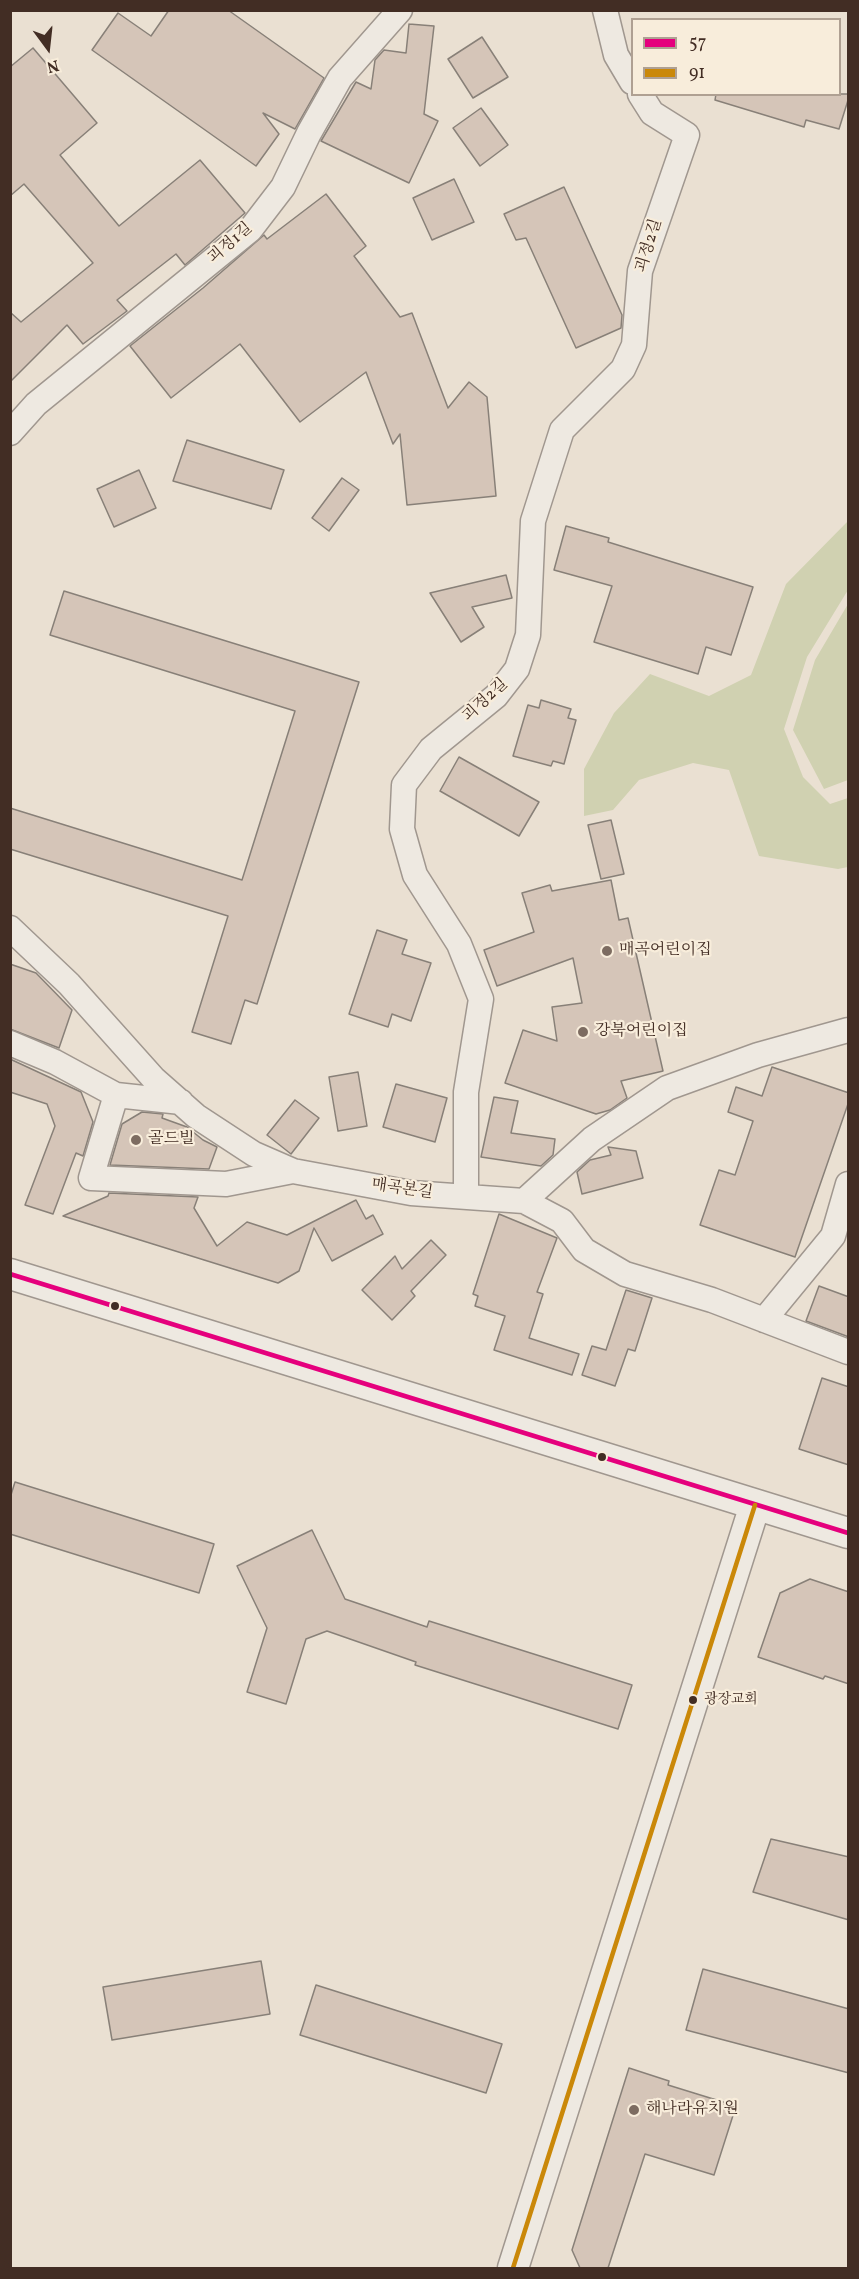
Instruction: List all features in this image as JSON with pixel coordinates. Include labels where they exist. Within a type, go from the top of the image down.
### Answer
[{"type":"street","name":"괴정1길","points":[[10,433],[36,404],[250,230],[283,187],[309,133],[340,78],[400,10]]},
{"type":"street","points":[[605,10],[616,56],[631,79]]},
{"type":"street","name":"괴정2길","points":[[466,1197],[466,1092],[481,999],[459,944],[415,875],[402,830],[404,786],[431,749],[496,696],[518,669],[528,635],[533,521],[562,430],[623,369],[634,345],[640,271],[687,135],[652,113],[641,96]]},
{"type":"street","name":"매곡본길","points":[[10,928],[69,984],[154,1078],[196,1116],[254,1154],[293,1172],[411,1193],[524,1201],[562,1221],[584,1250],[625,1274],[712,1300],[849,1352]]},
{"type":"street","points":[[524,1201],[592,1139],[667,1088],[758,1055],[849,1030]]},
{"type":"street","points":[[10,1043],[56,1062],[116,1095],[181,1102]]},
{"type":"street","points":[[116,1095],[91,1178],[226,1184],[293,1172]]},
{"type":"street","points":[[764,1320],[832,1236],[849,1184]]},
{"type":"street","points":[[10,1274],[849,1533]]},
{"type":"street","points":[[513,2268],[755,1505]]},
{"type":"green space","points":[[848,521],[848,590],[807,657],[784,729],[803,777],[830,804],[848,798],[848,867],[838,869],[759,856],[729,770],[693,763],[639,780],[613,810],[584,816],[584,769],[614,713],[650,674],[709,696],[751,675],[786,584]]},
{"type":"green space","points":[[848,604],[848,780],[824,789],[793,730],[815,660]]},
{"type":"building","points":[[169,10],[228,10],[324,78],[295,129],[263,113],[279,134],[256,166],[92,50],[118,13],[151,36]]},
{"type":"building","points":[[409,24],[434,26],[424,114],[438,121],[409,183],[321,141],[356,82],[371,89],[375,60],[384,50],[406,53]]},
{"type":"building","points":[[482,37],[508,77],[473,98],[448,59]]},
{"type":"building","points":[[33,48],[97,123],[60,155],[119,226],[200,160],[245,213],[185,265],[176,254],[117,300],[127,311],[83,344],[67,325],[10,382],[10,312],[21,322],[93,263],[24,184],[10,196],[10,67]]},
{"type":"building","points":[[841,94],[849,94],[839,129],[806,120],[804,127],[715,100],[716,96],[841,96]]},
{"type":"building","points":[[481,108],[508,145],[480,166],[453,128]]},
{"type":"building","points":[[454,179],[474,222],[432,240],[413,198]]},
{"type":"building","points":[[564,187],[622,315],[621,328],[576,348],[526,238],[516,240],[504,214]]},
{"type":"building","points":[[326,194],[366,246],[354,256],[400,317],[412,313],[448,408],[469,382],[487,397],[496,496],[407,505],[400,434],[393,444],[366,372],[300,422],[240,344],[171,398],[130,346],[203,288],[264,235],[267,239]]},
{"type":"building","points":[[187,440],[284,470],[271,509],[173,481]]},
{"type":"building","points":[[139,470],[156,508],[114,527],[97,489]]},
{"type":"building","points":[[342,478],[359,490],[329,531],[312,518]]},
{"type":"building","points":[[566,526],[609,538],[608,542],[753,587],[731,655],[706,647],[698,674],[594,642],[612,586],[554,570]]},
{"type":"building","points":[[506,575],[512,598],[472,607],[484,627],[461,642],[430,593]]},
{"type":"building","points":[[64,591],[359,682],[257,1004],[245,1000],[231,1044],[192,1032],[228,916],[10,849],[10,808],[242,880],[295,711],[50,635]]},
{"type":"building","points":[[541,700],[571,709],[568,718],[576,720],[564,764],[553,761],[551,766],[513,756],[528,705],[539,708]]},
{"type":"building","points":[[459,757],[539,802],[519,836],[440,791]]},
{"type":"building","points":[[611,820],[624,874],[601,879],[588,825]]},
{"type":"building","points":[[611,880],[619,920],[628,918],[663,1071],[621,1081],[627,1098],[610,1110],[596,1114],[505,1083],[523,1030],[557,1041],[552,1007],[582,1003],[573,958],[497,986],[484,950],[534,932],[522,893],[550,885],[552,891]]},
{"type":"building","points":[[377,930],[407,940],[402,954],[431,963],[411,1021],[392,1014],[388,1027],[349,1014]]},
{"type":"building","points":[[10,964],[36,973],[72,1010],[59,1048],[10,1029]]},
{"type":"building","points":[[10,1059],[81,1092],[93,1122],[83,1156],[76,1153],[53,1214],[25,1205],[55,1126],[47,1104],[10,1092]]},
{"type":"building","points":[[772,1067],[849,1093],[849,1101],[795,1257],[700,1225],[719,1170],[735,1175],[753,1121],[728,1112],[736,1087],[762,1096]]},
{"type":"building","points":[[358,1072],[367,1126],[338,1131],[329,1077]]},
{"type":"building","points":[[396,1084],[447,1098],[435,1142],[383,1127]]},
{"type":"building","points":[[494,1097],[518,1101],[511,1133],[555,1139],[553,1155],[541,1166],[481,1157]]},
{"type":"building","points":[[295,1100],[319,1118],[291,1154],[267,1135]]},
{"type":"building","points":[[142,1112],[163,1114],[162,1118],[187,1127],[203,1140],[217,1147],[209,1169],[110,1165],[122,1124]]},
{"type":"building","points":[[608,1147],[636,1151],[643,1178],[582,1194],[577,1172],[590,1160],[611,1155]]},
{"type":"building","points":[[109,1193],[198,1197],[194,1208],[217,1246],[247,1222],[287,1235],[356,1200],[366,1219],[373,1215],[383,1234],[332,1261],[314,1228],[299,1271],[278,1283],[63,1216],[108,1196]]},
{"type":"building","points":[[499,1214],[557,1238],[537,1292],[543,1294],[529,1338],[579,1354],[572,1375],[494,1350],[505,1316],[475,1306],[478,1296],[473,1294]]},
{"type":"building","points":[[431,1240],[446,1255],[411,1291],[415,1296],[392,1320],[362,1290],[395,1256],[402,1269]]},
{"type":"building","points":[[819,1286],[849,1297],[849,1337],[806,1321]]},
{"type":"building","points":[[626,1290],[652,1298],[635,1351],[628,1349],[615,1386],[582,1375],[592,1346],[606,1350]]},
{"type":"building","points":[[822,1378],[849,1387],[849,1465],[799,1449]]},
{"type":"building","points":[[15,1482],[214,1544],[199,1593],[10,1534],[10,1498]]},
{"type":"building","points":[[312,1530],[345,1599],[427,1627],[429,1621],[632,1685],[618,1729],[415,1665],[416,1662],[327,1631],[306,1639],[286,1704],[247,1692],[267,1628],[237,1566]]},
{"type":"building","points":[[810,1579],[849,1592],[849,1684],[825,1676],[823,1679],[758,1657],[780,1593]]},
{"type":"building","points":[[771,1839],[849,1857],[849,1920],[753,1892]]},
{"type":"building","points":[[261,1961],[270,2014],[112,2040],[103,1987]]},
{"type":"building","points":[[703,1969],[849,2009],[849,2073],[686,2030]]},
{"type":"building","points":[[316,1985],[502,2044],[486,2093],[300,2035]]},
{"type":"building","points":[[629,2068],[669,2081],[668,2085],[736,2106],[714,2175],[645,2154],[608,2268],[580,2268],[572,2250]]},
{"type":"transit line","name":"57","points":[[10,1274],[848,1533]]},
{"type":"transit line","name":"91","points":[[513,2268],[755,1505]]},
{"type":"place","name":"매곡어린이집","points":[[607,951]]},
{"type":"place","name":"강북어린이집","points":[[583,1032]]},
{"type":"place","name":"골드빌","points":[[136,1140]]},
{"type":"place","name":"광장교회","points":[[693,1700]]},
{"type":"place","name":"해나라유치원","points":[[634,2110]]}]
